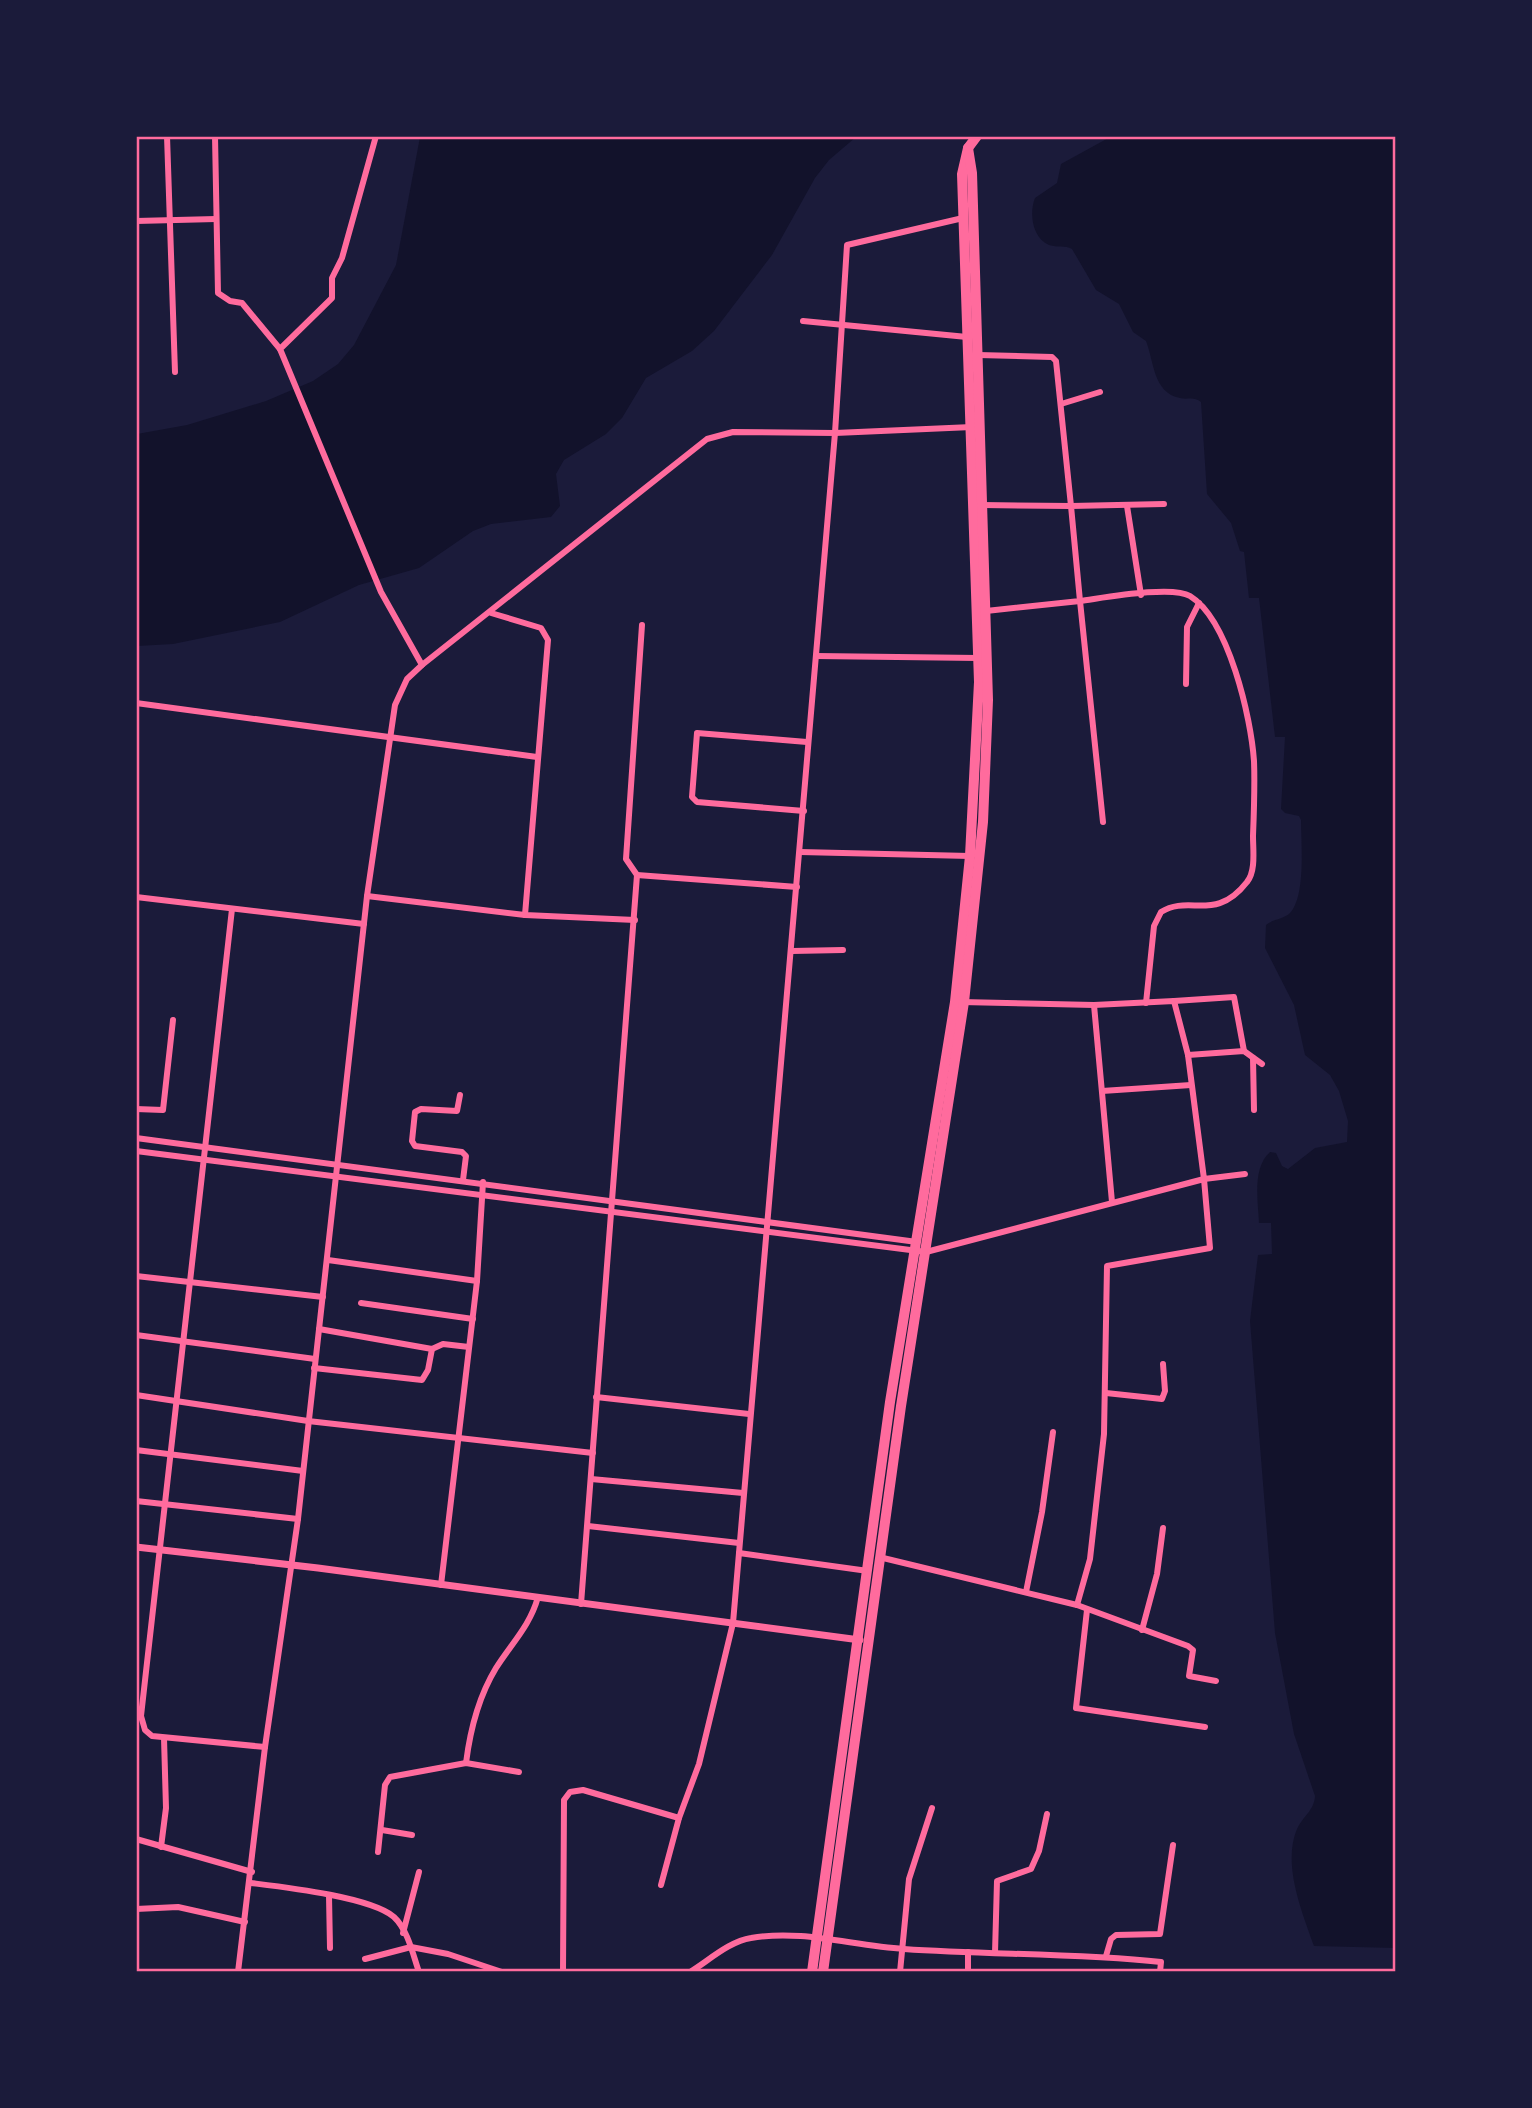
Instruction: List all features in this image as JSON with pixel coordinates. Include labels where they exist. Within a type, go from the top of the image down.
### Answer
[{"type":"highway","points":[[863,1640],[868,1571],[914,1246],[960,1002],[978,741],[978,658],[962,174],[968,148],[977,136]]},
{"type":"highway","points":[[812,1972],[822,1938],[863,1640],[930,1247],[984,822],[988,721],[986,611],[972,173],[968,148]]},
{"type":"highway","points":[[822,1938],[823,1972]]},
{"type":"street","points":[[167,136],[175,372]]},
{"type":"street","points":[[215,136],[218,293],[230,302],[241,302],[280,349],[381,592],[422,665]]},
{"type":"street","points":[[280,349],[332,298],[332,278],[342,258],[376,136]]},
{"type":"street","points":[[661,1885],[679,1818],[699,1764],[733,1623],[749,1414],[769,1222],[804,811],[807,742],[844,324],[848,244],[963,218]]},
{"type":"street","points":[[136,221],[216,219]]},
{"type":"street","points":[[803,321],[967,337]]},
{"type":"street","points":[[978,355],[1054,358],[1061,404],[1103,822]]},
{"type":"street","points":[[1061,404],[1100,392]]},
{"type":"street","points":[[238,1972],[251,1883],[265,1747],[298,1519],[338,1179],[367,896],[390,736],[402,687],[422,665],[714,436],[733,432],[835,433],[981,426]]},
{"type":"street","points":[[982,505],[1164,504]]},
{"type":"street","points":[[1127,506],[1140,595]]},
{"type":"street","points":[[986,611],[1178,592],[1199,603],[1215,622],[1228,649],[1253,752],[1251,875],[1232,898],[1219,905],[1161,912],[1154,926],[1146,1003]]},
{"type":"street","points":[[1186,684],[1187,627],[1199,603]]},
{"type":"street","points":[[491,612],[541,628],[548,639],[525,915]]},
{"type":"street","points":[[581,1604],[635,920],[637,875],[626,859],[642,625]]},
{"type":"street","points":[[816,656],[978,658]]},
{"type":"street","points":[[136,703],[537,757]]},
{"type":"street","points":[[804,811],[697,802],[692,797],[697,733],[807,742]]},
{"type":"street","points":[[800,852],[970,856]]},
{"type":"street","points":[[637,875],[797,887]]},
{"type":"street","points":[[367,896],[525,915],[635,920]]},
{"type":"street","points":[[136,897],[364,924]]},
{"type":"street","points":[[232,909],[141,1716],[148,1735],[265,1747]]},
{"type":"street","points":[[792,951],[843,950]]},
{"type":"street","points":[[960,1002],[1094,1005],[1234,997],[1244,1051],[1262,1063]]},
{"type":"street","points":[[1077,1605],[1093,1541],[1106,1393],[1107,1266],[1210,1248],[1188,1055],[1174,1001]]},
{"type":"street","points":[[1094,1005],[1112,1202]]},
{"type":"street","points":[[136,1109],[163,1110],[173,1020]]},
{"type":"street","points":[[1188,1055],[1244,1051]]},
{"type":"street","points":[[1253,1058],[1254,1110]]},
{"type":"street","points":[[1102,1091],[1191,1085]]},
{"type":"street","points":[[460,1096],[457,1111],[421,1109],[415,1112],[412,1141],[415,1146],[462,1152],[466,1156],[463,1180]]},
{"type":"street","points":[[136,1138],[483,1182],[769,1222],[914,1246]]},
{"type":"street","points":[[136,1151],[613,1214],[930,1247],[1204,1179],[1245,1174]]},
{"type":"street","points":[[442,1585],[477,1281],[483,1182]]},
{"type":"street","points":[[328,1260],[477,1281]]},
{"type":"street","points":[[136,1276],[323,1297]]},
{"type":"street","points":[[361,1303],[472,1319]]},
{"type":"street","points":[[319,1329],[432,1349],[443,1344],[469,1347]]},
{"type":"street","points":[[136,1335],[315,1359]]},
{"type":"street","points":[[314,1368],[422,1380],[428,1370],[432,1349]]},
{"type":"street","points":[[1106,1393],[1162,1399],[1165,1391],[1163,1364]]},
{"type":"street","points":[[136,1395],[460,1440],[593,1453]]},
{"type":"street","points":[[596,1397],[749,1414]]},
{"type":"street","points":[[1026,1592],[1042,1512],[1053,1432]]},
{"type":"street","points":[[136,1450],[303,1471]]},
{"type":"street","points":[[591,1479],[743,1493]]},
{"type":"street","points":[[136,1501],[298,1519]]},
{"type":"street","points":[[588,1526],[739,1543]]},
{"type":"street","points":[[1142,1630],[1157,1574],[1163,1528]]},
{"type":"street","points":[[136,1547],[863,1640]]},
{"type":"street","points":[[739,1553],[868,1571]]},
{"type":"street","points":[[879,1558],[1077,1605],[1191,1647],[1189,1676],[1216,1681]]},
{"type":"street","points":[[466,1763],[473,1725],[489,1679],[529,1622],[538,1597]]},
{"type":"street","points":[[1087,1610],[1076,1708],[1205,1727]]},
{"type":"street","points":[[161,1847],[166,1808],[164,1738]]},
{"type":"street","points":[[378,1852],[389,1778],[466,1763],[519,1772]]},
{"type":"street","points":[[563,1972],[562,1823],[566,1797],[570,1792],[583,1790],[679,1818]]},
{"type":"street","points":[[900,1972],[909,1879],[932,1808]]},
{"type":"street","points":[[995,1953],[997,1881],[1031,1870],[1039,1851],[1047,1814]]},
{"type":"street","points":[[382,1830],[412,1835]]},
{"type":"street","points":[[136,1839],[252,1872]]},
{"type":"street","points":[[1106,1956],[1111,1939],[1116,1935],[1160,1934],[1173,1845]]},
{"type":"street","points":[[404,1933],[419,1872]]},
{"type":"street","points":[[251,1883],[330,1896],[387,1913],[394,1917],[404,1933],[419,1972]]},
{"type":"street","points":[[330,1896],[330,1948]]},
{"type":"street","points":[[136,1909],[178,1907],[245,1922]]},
{"type":"street","points":[[690,1972],[746,1939],[805,1935],[902,1949],[1106,1956],[1161,1962],[1160,1972]]},
{"type":"street","points":[[365,1959],[411,1947],[448,1954],[502,1972]]},
{"type":"street","points":[[968,1952],[968,1972]]},
{"type":"shaded area","points":[[1112,136],[1395,137],[1395,1948],[1314,1946],[1299,1903],[1293,1872],[1293,1843],[1297,1829],[1313,1806],[1315,1796],[1294,1734],[1275,1633],[1250,1321],[1258,1255],[1272,1254],[1271,1223],[1259,1223],[1257,1185],[1264,1159],[1270,1152],[1276,1153],[1282,1166],[1288,1169],[1315,1148],[1347,1142],[1348,1121],[1339,1091],[1330,1075],[1305,1055],[1294,1005],[1265,948],[1266,925],[1288,915],[1295,905],[1301,882],[1302,841],[1299,816],[1285,813],[1281,809],[1285,737],[1275,737],[1259,598],[1249,598],[1244,552],[1240,551],[1231,523],[1207,494],[1201,402],[1180,398],[1164,390],[1156,375],[1146,341],[1133,332],[1119,304],[1096,290],[1072,249],[1043,242],[1033,224],[1035,198],[1057,183],[1061,164]]},
{"type":"shaded area","points":[[420,137],[856,137],[829,160],[815,178],[772,255],[714,331],[692,351],[646,378],[622,418],[606,434],[564,460],[556,474],[560,506],[551,517],[491,524],[473,531],[419,568],[359,585],[280,622],[173,644],[137,646],[137,434],[187,425],[266,401],[313,381],[338,364],[354,345],[396,265]]}]
